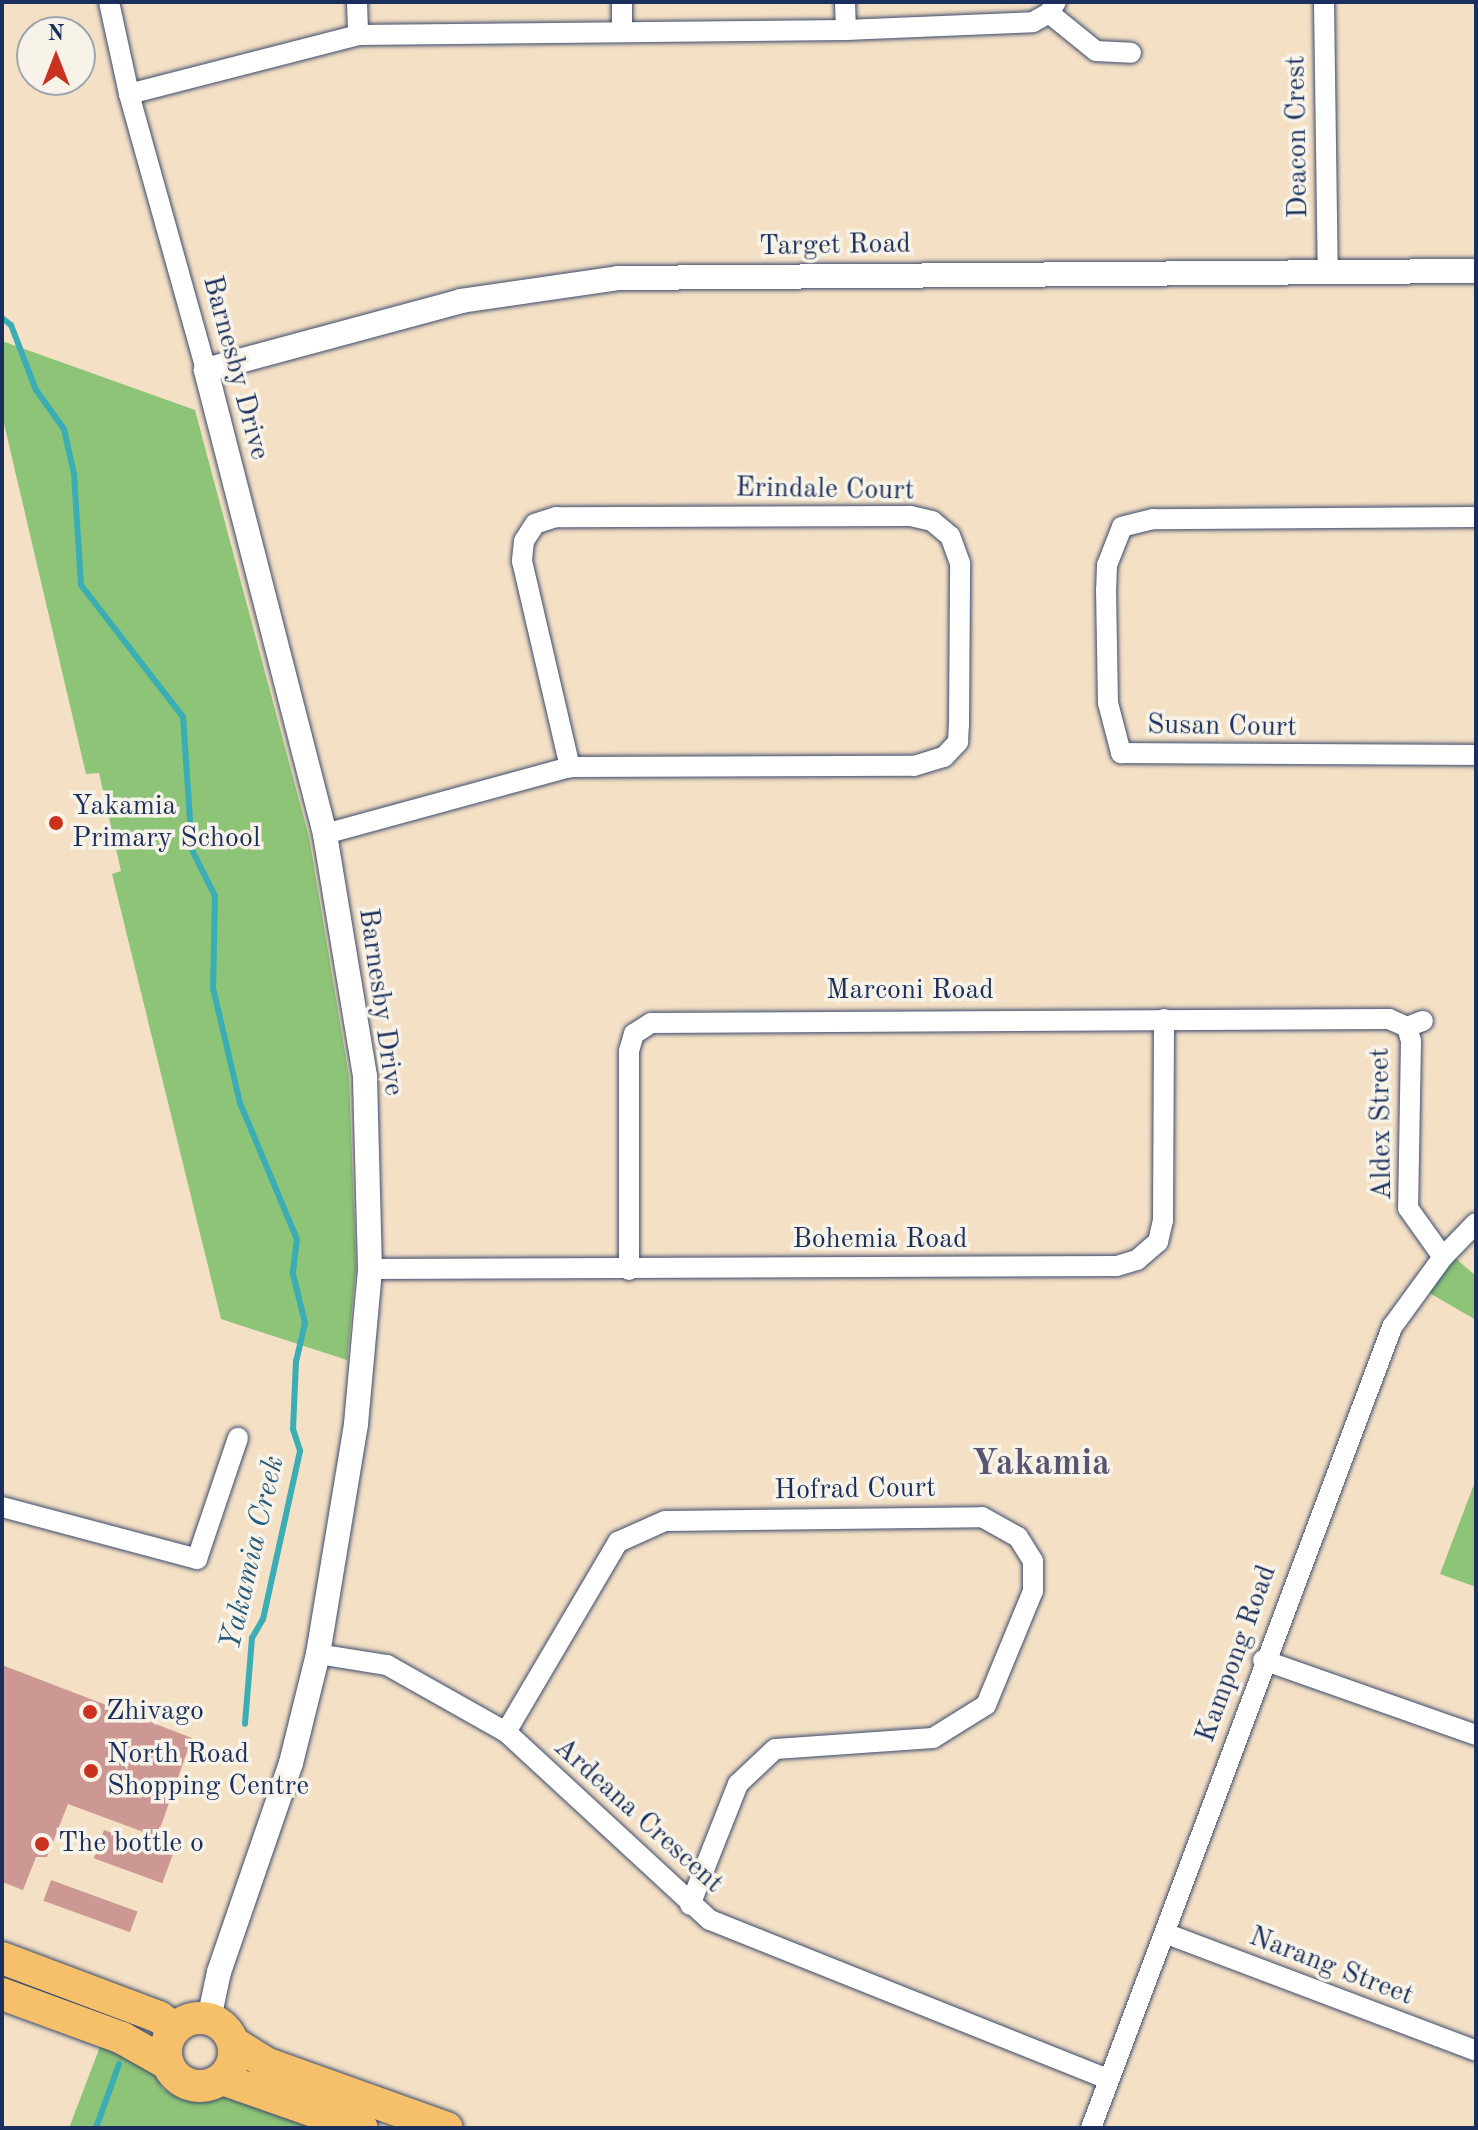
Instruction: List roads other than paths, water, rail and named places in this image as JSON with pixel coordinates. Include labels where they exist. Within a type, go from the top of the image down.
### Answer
[{"type":"main road","points":[[2,1958],[159,2017],[175,2029]]},
{"type":"main road","points":[[2,1994],[122,2038],[168,2064]]},
{"type":"main road","points":[[234,2043],[233,2063],[222,2079],[207,2086],[191,2085],[176,2077],[168,2064],[166,2045],[175,2029],[194,2018],[209,2019],[225,2028],[234,2043],[268,2064],[447,2128]]},
{"type":"main road","points":[[222,2079],[362,2128]]},
{"type":"street","name":"Barnesby Drive","points":[[109,2],[129,94],[206,370],[325,834],[365,1076],[370,1269],[356,1424],[318,1654],[291,1763],[219,1972],[209,2019]]},
{"type":"street","points":[[357,2],[358,35]]},
{"type":"street","points":[[622,2],[622,31]]},
{"type":"street","points":[[845,2],[846,30]]},
{"type":"street","name":"Deacon Crest","points":[[1324,2],[1328,272]]},
{"type":"street","points":[[129,94],[358,35],[846,30],[1033,22],[1052,8],[1096,51],[1131,53]]},
{"type":"street","name":"Target Road","points":[[206,370],[461,301],[618,278],[1476,271]]},
{"type":"street","name":"Erindale Court","points":[[325,834],[570,767],[914,766],[944,757],[958,742],[959,725],[960,563],[950,536],[932,521],[910,516],[556,517],[535,524],[524,541],[522,561],[570,767]]},
{"type":"street","name":"Susan Court","points":[[1476,517],[1153,519],[1122,527],[1107,565],[1106,589],[1108,703],[1121,753],[1476,755]]},
{"type":"street","name":"Bohemia Road","points":[[370,1269],[1117,1266],[1137,1260],[1158,1242],[1163,1220],[1164,1019]]},
{"type":"street","name":"Marconi Road","points":[[629,1270],[629,1051],[634,1034],[651,1023],[1389,1019],[1415,1024]]},
{"type":"street","name":"Aldex Street","points":[[1415,1024],[1411,1041],[1408,1208],[1443,1257]]},
{"type":"street","name":"Kampong Road","points":[[1091,2128],[1167,1934],[1263,1660],[1392,1327],[1443,1257],[1476,1223]]},
{"type":"street","points":[[2,1507],[197,1559],[238,1438]]},
{"type":"street","name":"Hofrad Court","points":[[506,1732],[618,1542],[665,1521],[982,1517],[1018,1537],[1033,1561],[1033,1591],[986,1705],[933,1738],[775,1749],[738,1784],[690,1905]]},
{"type":"street","name":"Ardeana Crescent","points":[[318,1654],[387,1665],[506,1732],[690,1905],[710,1920],[1108,2079]]},
{"type":"street","points":[[1263,1660],[1476,1735]]},
{"type":"street","name":"Narang Street","points":[[1167,1934],[1476,2051]]},
{"type":"waterway","name":"Yakamia Creek","points":[[2,318],[11,325],[36,390],[64,429],[74,474],[81,585],[183,717],[192,850],[215,896],[213,988],[240,1103],[297,1239],[293,1274],[305,1323],[296,1361],[293,1429],[300,1451],[263,1619],[252,1638],[245,1724]]},
{"type":"waterway","name":"Yakamia Creek","points":[[96,2128],[119,2064]]},
{"type":"place","name":"Yakamia Primary School","points":[[56,823]]},
{"type":"place","name":"Zhivago","points":[[90,1712]]},
{"type":"place","name":"North Road Shopping Centre","points":[[91,1771]]},
{"type":"place","name":"The bottle o","points":[[42,1844]]},
{"type":"district","name":"Yakamia","points":[[1041,1466]]}]
